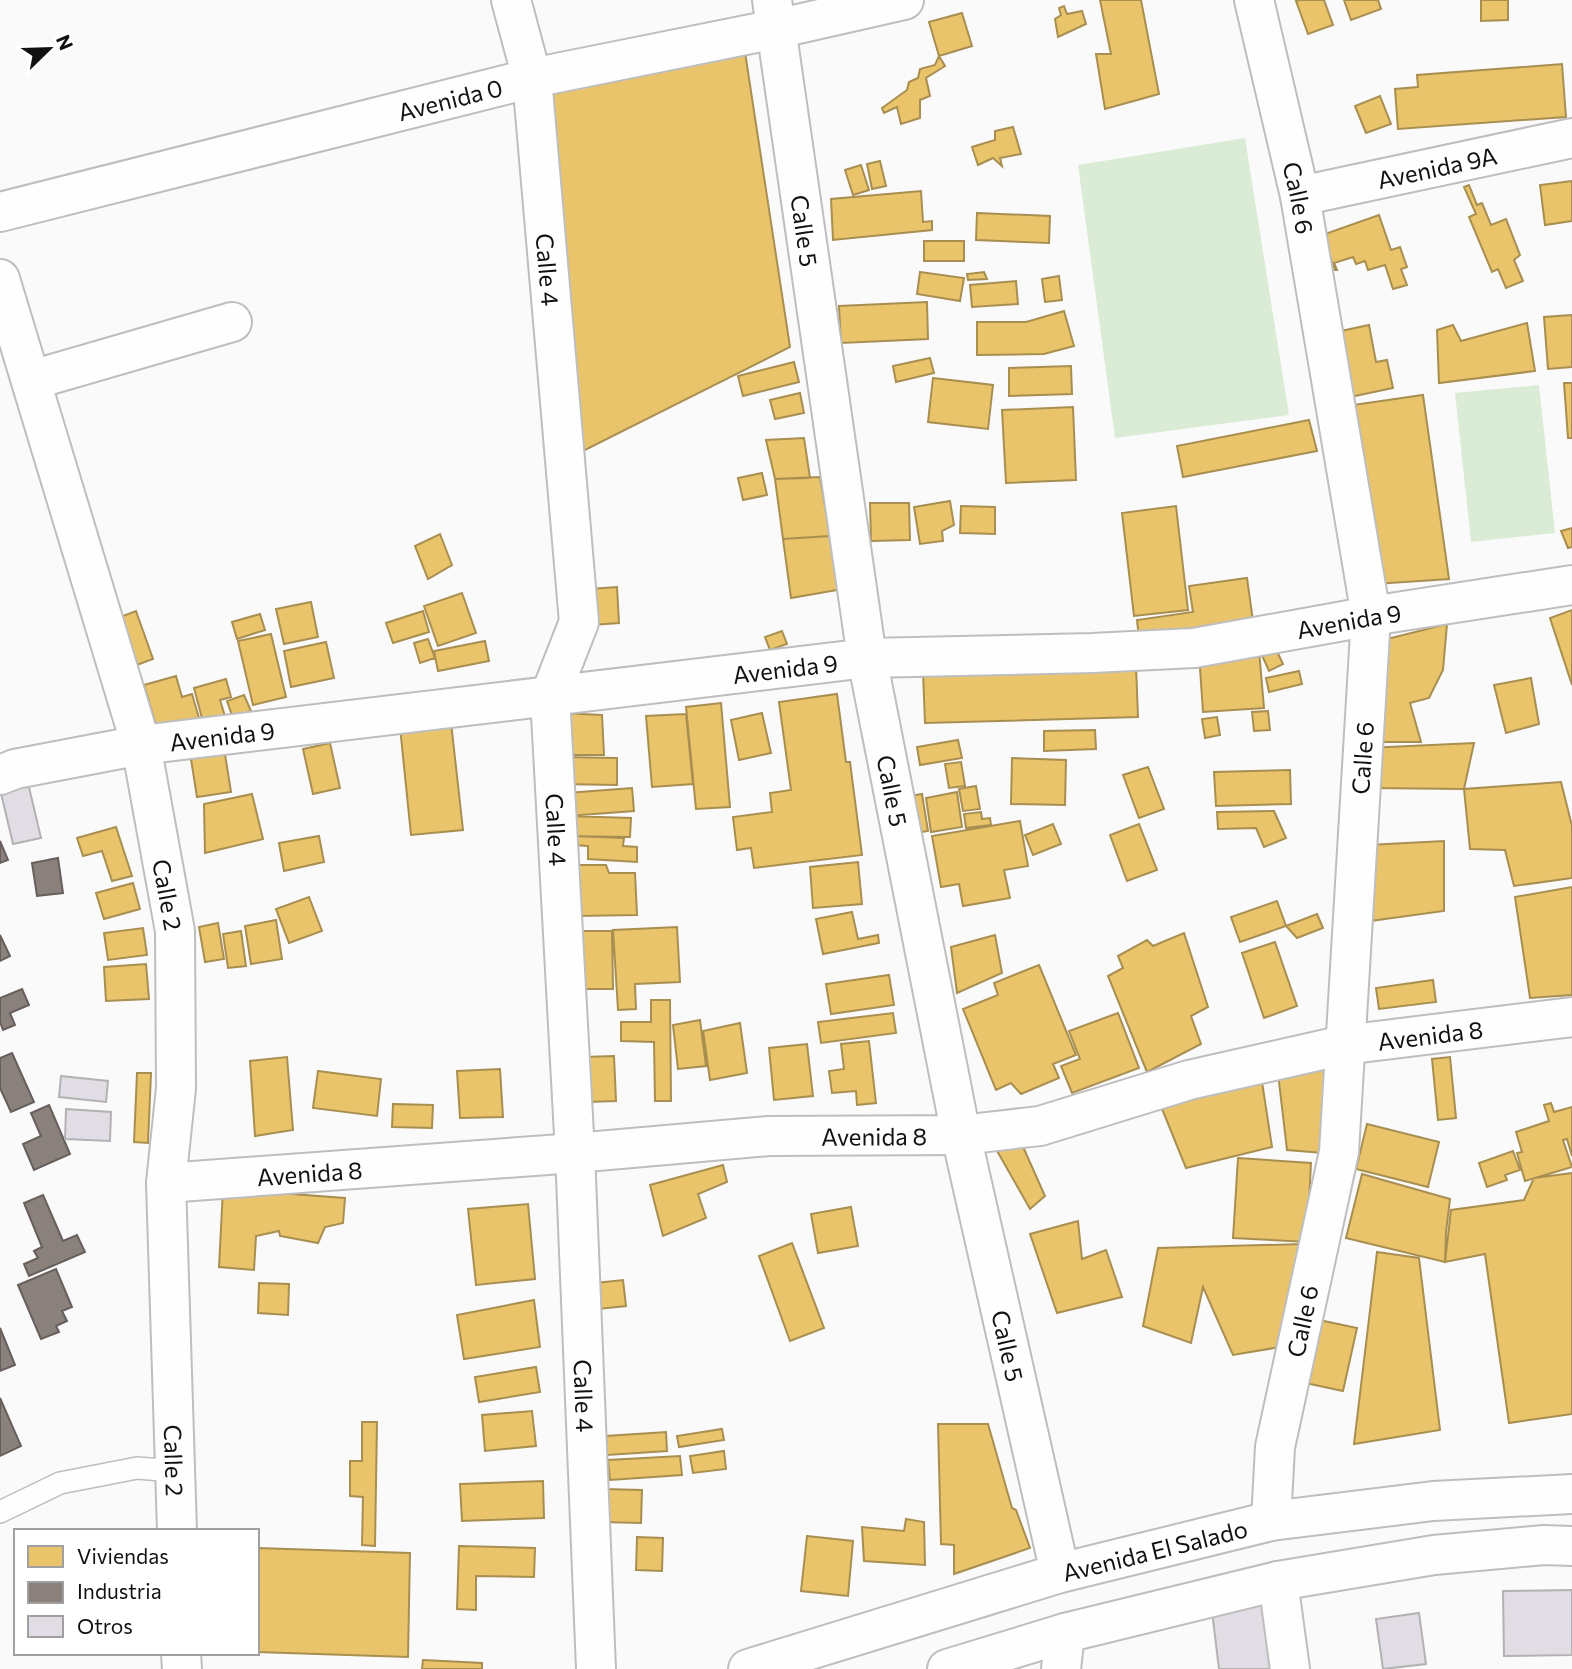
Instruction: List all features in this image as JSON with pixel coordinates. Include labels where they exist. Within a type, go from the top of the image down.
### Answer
[{"type":"street","name":"Calle 4","points":[[511,0],[532,78],[579,622],[550,696],[575,1153],[596,1669]]},
{"type":"street","name":"Avenida 0","points":[[0,212],[774,14],[904,0]]},
{"type":"street","name":"Calle 6","points":[[1254,0],[1300,197],[1371,616],[1339,1152],[1275,1447],[1271,1521]]},
{"type":"street","name":"Calle 5","points":[[774,14],[867,658],[961,1135],[1060,1573]]},
{"type":"street","name":"Avenida 9A","points":[[1300,197],[1572,138]]},
{"type":"street","name":"Calle 2","points":[[0,279],[141,745],[175,931],[176,1088],[166,1183],[177,1529]]},
{"type":"street","points":[[32,380],[232,322]]},
{"type":"street","name":"Avenida 9","points":[[0,775],[15,769],[141,745],[867,658],[1194,649],[1371,616],[1572,585]]},
{"type":"street","name":"Avenida 8","points":[[166,1183],[769,1136],[961,1135],[1040,1126],[1189,1080],[1344,1045],[1572,1017]]},
{"type":"street","name":"Avenida El Salado","points":[[748,1669],[1060,1573],[1271,1521],[1433,1501],[1572,1494]]},
{"type":"street","points":[[947,1669],[1063,1651],[1278,1581],[1434,1555],[1544,1545],[1572,1546]]},
{"type":"street","points":[[1278,1581],[1290,1669]]},
{"type":"lane","points":[[0,1512],[60,1483],[137,1468],[175,1471]]},
{"type":"green space","points":[[1245,138],[1289,415],[1115,438],[1078,165]]},
{"type":"green space","points":[[1539,385],[1555,533],[1471,542],[1455,393]]},
{"type":"building: Viviendas","points":[[1100,0],[1141,0],[1159,94],[1105,109],[1096,54],[1111,54]]},
{"type":"building: Viviendas","points":[[1324,0],[1333,25],[1308,34],[1296,1]]},
{"type":"building: Viviendas","points":[[1344,0],[1378,0],[1381,9],[1351,20]]},
{"type":"building: Viviendas","points":[[1481,0],[1508,0],[1508,20],[1481,21]]},
{"type":"building: Viviendas","points":[[1064,6],[1067,14],[1082,11],[1086,24],[1058,37],[1055,19],[1061,15],[1059,8]]},
{"type":"building: Viviendas","points":[[962,13],[972,46],[939,56],[929,22]]},
{"type":"building: Viviendas","points":[[743,39],[790,347],[575,455],[536,97]]},
{"type":"building: Viviendas","points":[[939,56],[945,66],[926,78],[930,96],[920,100],[920,118],[901,124],[897,107],[884,113],[882,108],[907,90],[909,82],[918,78],[920,69],[935,65]]},
{"type":"building: Viviendas","points":[[1562,64],[1566,117],[1398,129],[1395,89],[1418,87],[1417,75]]},
{"type":"building: Viviendas","points":[[1380,96],[1391,124],[1366,133],[1355,106]]},
{"type":"building: Viviendas","points":[[1013,127],[1021,154],[1000,158],[1002,166],[993,158],[978,165],[972,147],[995,140],[995,131]]},
{"type":"building: Viviendas","points":[[880,161],[886,186],[872,189],[867,164]]},
{"type":"building: Viviendas","points":[[861,165],[869,190],[853,195],[845,170]]},
{"type":"building: Viviendas","points":[[1572,181],[1572,221],[1545,225],[1540,185]]},
{"type":"building: Viviendas","points":[[1469,185],[1477,205],[1482,203],[1491,225],[1506,219],[1520,255],[1514,260],[1523,281],[1506,288],[1498,269],[1492,272],[1469,217],[1476,214],[1464,187]]},
{"type":"building: Viviendas","points":[[921,191],[923,222],[932,221],[932,230],[833,240],[831,199]]},
{"type":"building: Viviendas","points":[[977,213],[1050,216],[1049,243],[976,240]]},
{"type":"building: Viviendas","points":[[1379,215],[1391,250],[1400,247],[1407,267],[1401,269],[1407,285],[1393,289],[1385,265],[1368,270],[1365,261],[1356,264],[1353,257],[1334,263],[1335,270],[1322,235]]},
{"type":"building: Viviendas","points":[[924,241],[964,241],[964,261],[924,261]]},
{"type":"building: Viviendas","points":[[920,272],[964,278],[960,301],[917,294]]},
{"type":"building: Viviendas","points":[[984,272],[987,279],[968,280],[967,274]]},
{"type":"building: Viviendas","points":[[1059,276],[1062,300],[1045,302],[1042,279]]},
{"type":"building: Viviendas","points":[[1016,281],[1018,304],[972,307],[970,285]]},
{"type":"building: Viviendas","points":[[927,302],[928,339],[841,343],[839,306]]},
{"type":"building: Viviendas","points":[[1064,311],[1074,346],[1044,354],[977,355],[977,322],[1026,322]]},
{"type":"building: Viviendas","points":[[1572,315],[1572,367],[1548,369],[1544,317]]},
{"type":"building: Viviendas","points":[[1527,323],[1535,371],[1439,383],[1437,330],[1453,325],[1461,341]]},
{"type":"building: Viviendas","points":[[1369,325],[1376,362],[1387,360],[1393,388],[1350,397],[1336,332]]},
{"type":"building: Viviendas","points":[[930,358],[934,373],[896,382],[893,366]]},
{"type":"building: Viviendas","points":[[794,362],[799,382],[743,396],[738,376]]},
{"type":"building: Viviendas","points":[[1071,366],[1072,394],[1009,396],[1009,368]]},
{"type":"building: Viviendas","points":[[933,378],[993,385],[988,429],[928,422]]},
{"type":"building: Viviendas","points":[[1564,383],[1572,383],[1572,438],[1568,438]]},
{"type":"building: Viviendas","points":[[800,393],[804,413],[775,419],[770,400]]},
{"type":"building: Viviendas","points":[[1423,395],[1449,579],[1375,584],[1353,405]]},
{"type":"building: Viviendas","points":[[1073,407],[1076,480],[1006,483],[1002,410]]},
{"type":"building: Viviendas","points":[[1309,420],[1317,451],[1183,477],[1177,446]]},
{"type":"building: Viviendas","points":[[804,438],[810,478],[775,479],[766,440]]},
{"type":"building: Viviendas","points":[[762,473],[767,495],[743,500],[738,478]]},
{"type":"building: Viviendas","points":[[820,477],[830,536],[783,539],[775,479]]},
{"type":"building: Viviendas","points":[[950,501],[954,525],[942,531],[943,541],[920,544],[914,507]]},
{"type":"building: Viviendas","points":[[870,503],[909,503],[910,540],[871,541]]},
{"type":"building: Viviendas","points":[[961,506],[995,507],[995,534],[960,533]]},
{"type":"building: Viviendas","points":[[1176,506],[1188,610],[1134,616],[1122,513]]},
{"type":"building: Viviendas","points":[[1572,528],[1572,547],[1568,548],[1561,531]]},
{"type":"building: Viviendas","points":[[440,534],[452,565],[428,579],[415,546]]},
{"type":"building: Viviendas","points":[[830,536],[843,589],[791,598],[783,539]]},
{"type":"building: Viviendas","points":[[1247,578],[1253,621],[1139,638],[1137,620],[1193,612],[1189,586]]},
{"type":"building: Viviendas","points":[[617,587],[619,623],[592,625],[590,589]]},
{"type":"building: Viviendas","points":[[462,593],[476,633],[438,646],[424,606]]},
{"type":"building: Viviendas","points":[[311,602],[318,637],[284,644],[276,609]]},
{"type":"building: Viviendas","points":[[1572,610],[1572,685],[1550,618]]},
{"type":"building: Viviendas","points":[[136,611],[153,659],[137,665],[120,617]]},
{"type":"building: Viviendas","points":[[423,611],[429,632],[393,643],[386,623]]},
{"type":"building: Viviendas","points":[[260,614],[265,630],[237,639],[232,622]]},
{"type":"building: Viviendas","points":[[1447,624],[1443,670],[1429,698],[1410,703],[1421,742],[1374,742],[1375,642]]},
{"type":"building: Viviendas","points":[[782,631],[787,644],[770,650],[765,637]]},
{"type":"building: Viviendas","points":[[271,634],[286,697],[253,705],[238,641]]},
{"type":"building: Viviendas","points":[[428,639],[435,658],[420,663],[414,643]]},
{"type":"building: Viviendas","points":[[485,641],[489,661],[438,671],[434,651]]},
{"type":"building: Viviendas","points":[[326,642],[334,678],[291,687],[284,651]]},
{"type":"building: Viviendas","points":[[1275,647],[1283,664],[1269,671],[1261,653]]},
{"type":"building: Viviendas","points":[[1259,650],[1264,708],[1203,712],[1199,654]]},
{"type":"building: Viviendas","points":[[1136,666],[1138,717],[925,723],[923,672]]},
{"type":"building: Viviendas","points":[[1299,671],[1302,684],[1269,692],[1266,678]]},
{"type":"building: Viviendas","points":[[176,676],[182,697],[192,694],[199,718],[157,729],[144,685]]},
{"type":"building: Viviendas","points":[[1531,678],[1539,724],[1506,733],[1494,685]]},
{"type":"building: Viviendas","points":[[226,679],[231,697],[220,700],[225,716],[203,722],[194,688]]},
{"type":"building: Viviendas","points":[[837,694],[846,762],[850,762],[862,855],[754,868],[751,848],[737,850],[733,817],[772,812],[770,793],[791,790],[779,702]]},
{"type":"building: Viviendas","points":[[244,695],[251,711],[233,718],[227,701]]},
{"type":"building: Viviendas","points":[[721,703],[730,807],[696,809],[686,707]]},
{"type":"building: Viviendas","points":[[1268,711],[1270,730],[1254,731],[1252,712]]},
{"type":"building: Viviendas","points":[[450,713],[463,830],[411,835],[399,717]]},
{"type":"building: Viviendas","points":[[559,713],[602,715],[604,755],[562,755]]},
{"type":"building: Viviendas","points":[[762,713],[771,753],[739,760],[731,720]]},
{"type":"building: Viviendas","points":[[686,714],[693,784],[652,787],[646,716]]},
{"type":"building: Viviendas","points":[[1217,717],[1220,735],[1205,738],[1202,719]]},
{"type":"building: Viviendas","points":[[1095,730],[1096,749],[1044,751],[1044,731]]},
{"type":"building: Viviendas","points":[[958,740],[962,758],[920,765],[917,747]]},
{"type":"building: Viviendas","points":[[330,743],[340,788],[313,794],[303,749]]},
{"type":"building: Viviendas","points":[[1474,743],[1464,789],[1368,788],[1367,748]]},
{"type":"building: Viviendas","points":[[224,748],[231,792],[197,797],[190,753]]},
{"type":"building: Viviendas","points":[[560,757],[617,758],[617,785],[559,784]]},
{"type":"building: Viviendas","points":[[1012,758],[1066,760],[1065,805],[1011,804]]},
{"type":"building: Viviendas","points":[[961,762],[965,786],[949,788],[945,764]]},
{"type":"building: Viviendas","points":[[1148,767],[1164,809],[1139,818],[1123,775]]},
{"type":"building: Viviendas","points":[[1290,770],[1291,804],[1216,806],[1214,772]]},
{"type":"building: Viviendas","points":[[1561,782],[1572,826],[1572,878],[1514,886],[1505,850],[1470,849],[1464,789]]},
{"type":"building: Viviendas","points":[[976,786],[980,809],[963,811],[959,789]]},
{"type":"building: Viviendas","points":[[632,788],[634,811],[568,816],[567,793]]},
{"type":"building: Viviendas","points":[[957,792],[962,827],[931,832],[926,798]]},
{"type":"building: Viviendas","points":[[252,794],[263,839],[205,853],[204,804]]},
{"type":"building: Viviendas","points":[[922,794],[928,831],[915,833],[910,796]]},
{"type":"building: Viviendas","points":[[1274,811],[1286,838],[1264,847],[1256,828],[1218,829],[1217,812]]},
{"type":"building: Viviendas","points":[[981,812],[982,819],[990,818],[991,825],[966,828],[964,814]]},
{"type":"building: Viviendas","points":[[566,816],[631,818],[630,837],[565,836]]},
{"type":"building: Viviendas","points":[[1020,821],[1028,866],[1004,870],[1010,898],[963,906],[959,884],[941,887],[932,836]]},
{"type":"building: Viviendas","points":[[1053,824],[1061,844],[1033,855],[1025,835]]},
{"type":"building: Viviendas","points":[[1139,824],[1157,870],[1127,881],[1110,835]]},
{"type":"building: Viviendas","points":[[116,827],[132,876],[112,881],[102,851],[83,856],[77,838]]},
{"type":"building: Viviendas","points":[[319,836],[324,862],[284,871],[279,843]]},
{"type":"building: Viviendas","points":[[573,836],[624,838],[623,846],[637,847],[637,862],[588,859],[588,846],[572,845]]},
{"type":"building: Viviendas","points":[[1444,841],[1444,911],[1370,921],[1369,845]]},
{"type":"building: Viviendas","points":[[858,862],[862,904],[813,908],[810,867]]},
{"type":"building: Viviendas","points":[[575,865],[606,865],[609,873],[635,873],[637,915],[576,916]]},
{"type":"building: Viviendas","points":[[133,883],[140,909],[104,919],[96,893]]},
{"type":"building: Viviendas","points":[[1572,887],[1572,995],[1530,998],[1515,897]]},
{"type":"building: Viviendas","points":[[309,897],[322,931],[289,943],[276,909]]},
{"type":"building: Viviendas","points":[[1277,901],[1286,926],[1240,942],[1231,917]]},
{"type":"building: Viviendas","points":[[852,912],[858,939],[878,935],[879,943],[823,954],[816,919]]},
{"type":"building: Viviendas","points":[[1317,914],[1323,928],[1297,938],[1286,926]]},
{"type":"building: Viviendas","points":[[276,920],[282,959],[251,964],[245,926]]},
{"type":"building: Viviendas","points":[[218,923],[224,959],[205,962],[199,927]]},
{"type":"building: Viviendas","points":[[677,927],[680,982],[635,984],[636,1009],[618,1010],[613,930]]},
{"type":"building: Viviendas","points":[[143,928],[147,955],[108,960],[104,933]]},
{"type":"building: Viviendas","points":[[241,931],[246,966],[228,968],[223,934]]},
{"type":"building: Viviendas","points":[[578,931],[612,931],[613,989],[579,989]]},
{"type":"building: Viviendas","points":[[1184,933],[1208,1007],[1191,1016],[1201,1044],[1147,1072],[1108,976],[1123,968],[1118,956],[1147,940],[1153,946]]},
{"type":"building: Viviendas","points":[[995,935],[1002,973],[957,993],[951,947]]},
{"type":"building: Viviendas","points":[[1275,942],[1297,1006],[1264,1018],[1242,953]]},
{"type":"building: Viviendas","points":[[146,964],[149,999],[106,1001],[104,967]]},
{"type":"building: Viviendas","points":[[1039,965],[1076,1055],[1053,1064],[1059,1078],[1021,1094],[1011,1083],[996,1090],[963,1009],[998,995],[994,983]]},
{"type":"building: Viviendas","points":[[889,975],[894,1005],[831,1014],[826,984]]},
{"type":"building: Viviendas","points":[[1433,980],[1436,1002],[1379,1009],[1376,988]]},
{"type":"building: Viviendas","points":[[651,1000],[670,1000],[671,1101],[655,1101],[654,1042],[621,1041],[621,1022],[651,1022]]},
{"type":"building: Viviendas","points":[[893,1013],[896,1033],[821,1043],[818,1022]]},
{"type":"building: Viviendas","points":[[1118,1013],[1139,1068],[1072,1093],[1061,1066],[1080,1059],[1069,1031]]},
{"type":"building: Viviendas","points":[[700,1020],[706,1066],[678,1069],[673,1025]]},
{"type":"building: Viviendas","points":[[740,1023],[747,1073],[710,1080],[703,1031]]},
{"type":"building: Viviendas","points":[[869,1041],[876,1103],[857,1105],[856,1091],[832,1093],[829,1071],[844,1069],[841,1044]]},
{"type":"building: Viviendas","points":[[807,1044],[813,1096],[774,1100],[769,1048]]},
{"type":"building: Viviendas","points":[[614,1056],[616,1101],[586,1102],[584,1057]]},
{"type":"building: Viviendas","points":[[287,1057],[293,1130],[255,1136],[250,1061]]},
{"type":"building: Viviendas","points":[[1450,1057],[1456,1118],[1438,1120],[1432,1059]]},
{"type":"building: Viviendas","points":[[1327,1065],[1323,1153],[1287,1150],[1278,1073]]},
{"type":"building: Viviendas","points":[[500,1069],[503,1117],[460,1118],[457,1071]]},
{"type":"building: Viviendas","points":[[318,1071],[381,1079],[377,1116],[313,1108]]},
{"type":"building: Viviendas","points":[[137,1073],[151,1073],[148,1143],[134,1142]]},
{"type":"building: Viviendas","points":[[1262,1082],[1272,1147],[1186,1168],[1160,1104]]},
{"type":"building: Viviendas","points":[[1551,1103],[1554,1112],[1572,1107],[1572,1156],[1567,1139],[1563,1140],[1572,1167],[1525,1181],[1517,1153],[1522,1152],[1516,1132],[1549,1121],[1544,1105]]},
{"type":"building: Viviendas","points":[[393,1104],[433,1105],[432,1128],[392,1127]]},
{"type":"building: Viviendas","points":[[1367,1124],[1439,1142],[1428,1187],[1356,1169]]},
{"type":"building: Viviendas","points":[[1020,1140],[1045,1196],[1030,1209],[996,1149]]},
{"type":"building: Viviendas","points":[[1513,1151],[1520,1170],[1505,1175],[1507,1180],[1487,1187],[1479,1163]]},
{"type":"building: Viviendas","points":[[1238,1158],[1311,1163],[1307,1242],[1233,1238]]},
{"type":"building: Viviendas","points":[[723,1165],[727,1182],[698,1194],[706,1218],[663,1236],[650,1185]]},
{"type":"building: Viviendas","points":[[1572,1173],[1572,1414],[1509,1423],[1485,1254],[1445,1262],[1451,1210],[1524,1200],[1534,1178]]},
{"type":"building: Viviendas","points":[[1362,1174],[1450,1199],[1445,1262],[1346,1238]]},
{"type":"building: Viviendas","points":[[223,1189],[345,1198],[343,1223],[325,1227],[318,1243],[280,1236],[279,1231],[256,1236],[254,1270],[219,1267]]},
{"type":"building: Viviendas","points":[[528,1204],[535,1279],[476,1285],[468,1209]]},
{"type":"building: Viviendas","points":[[851,1207],[858,1246],[818,1253],[811,1214]]},
{"type":"building: Viviendas","points":[[1078,1221],[1082,1259],[1106,1250],[1122,1297],[1057,1313],[1030,1234]]},
{"type":"building: Viviendas","points":[[792,1243],[824,1328],[790,1341],[759,1256]]},
{"type":"building: Viviendas","points":[[1302,1244],[1286,1346],[1233,1355],[1203,1287],[1191,1343],[1143,1326],[1158,1248]]},
{"type":"building: Viviendas","points":[[1377,1252],[1419,1258],[1440,1430],[1354,1444]]},
{"type":"building: Viviendas","points":[[623,1280],[626,1306],[589,1310],[586,1284]]},
{"type":"building: Viviendas","points":[[259,1283],[289,1284],[288,1315],[258,1313]]},
{"type":"building: Viviendas","points":[[534,1300],[540,1347],[464,1359],[457,1315]]},
{"type":"building: Viviendas","points":[[1310,1318],[1357,1328],[1343,1391],[1296,1381]]},
{"type":"building: Viviendas","points":[[536,1367],[540,1392],[479,1402],[475,1377]]},
{"type":"building: Viviendas","points":[[532,1411],[536,1446],[485,1451],[482,1415]]},
{"type":"building: Viviendas","points":[[362,1422],[377,1422],[375,1546],[362,1545],[363,1497],[350,1496],[350,1461],[362,1461]]},
{"type":"building: Viviendas","points":[[938,1424],[988,1424],[1012,1508],[1016,1510],[1030,1548],[954,1574],[954,1545],[941,1544]]},
{"type":"building: Viviendas","points":[[722,1429],[724,1440],[679,1447],[677,1436]]},
{"type":"building: Viviendas","points":[[666,1432],[667,1451],[607,1455],[606,1436]]},
{"type":"building: Viviendas","points":[[724,1451],[726,1469],[693,1473],[690,1456]]},
{"type":"building: Viviendas","points":[[680,1456],[682,1475],[610,1480],[608,1460]]},
{"type":"building: Viviendas","points":[[543,1481],[544,1518],[462,1521],[460,1484]]},
{"type":"building: Viviendas","points":[[603,1489],[642,1490],[641,1523],[602,1522]]},
{"type":"building: Viviendas","points":[[906,1519],[924,1522],[925,1565],[864,1561],[862,1527],[904,1531]]},
{"type":"building: Viviendas","points":[[807,1536],[853,1541],[848,1596],[801,1591]]},
{"type":"building: Viviendas","points":[[637,1537],[663,1538],[662,1571],[636,1570]]},
{"type":"building: Viviendas","points":[[459,1546],[535,1548],[534,1577],[476,1576],[476,1610],[457,1609]]},
{"type":"building: Viviendas","points":[[259,1548],[410,1553],[408,1657],[259,1652]]},
{"type":"building: Viviendas","points":[[423,1660],[482,1663],[482,1669],[422,1669]]},
{"type":"building: Industria","points":[[0,841],[8,860],[0,863]]},
{"type":"building: Industria","points":[[58,858],[63,893],[37,896],[32,863]]},
{"type":"building: Industria","points":[[0,935],[10,956],[0,961]]},
{"type":"building: Industria","points":[[22,989],[29,1005],[10,1013],[15,1025],[3,1030],[0,1022],[0,998]]},
{"type":"building: Industria","points":[[12,1053],[34,1102],[11,1112],[0,1088],[0,1058]]},
{"type":"building: Industria","points":[[49,1105],[70,1154],[34,1170],[23,1144],[41,1136],[31,1113]]},
{"type":"building: Industria","points":[[43,1195],[63,1241],[77,1235],[85,1252],[29,1276],[24,1264],[38,1258],[34,1251],[42,1247],[24,1203]]},
{"type":"building: Industria","points":[[56,1269],[72,1307],[62,1311],[67,1321],[56,1326],[59,1332],[41,1339],[18,1285]]},
{"type":"building: Industria","points":[[0,1328],[15,1365],[0,1371]]},
{"type":"building: Industria","points":[[0,1398],[21,1446],[0,1456]]},
{"type":"building: Otros","points":[[28,783],[41,838],[13,844],[0,789]]},
{"type":"building: Otros","points":[[61,1076],[108,1081],[106,1102],[59,1097]]},
{"type":"building: Otros","points":[[66,1109],[111,1112],[110,1141],[65,1139]]},
{"type":"building: Otros","points":[[1572,1590],[1572,1655],[1504,1656],[1503,1591]]},
{"type":"building: Otros","points":[[1264,1605],[1272,1669],[1219,1669],[1212,1611]]},
{"type":"building: Otros","points":[[1419,1613],[1426,1664],[1383,1669],[1376,1619]]}]
